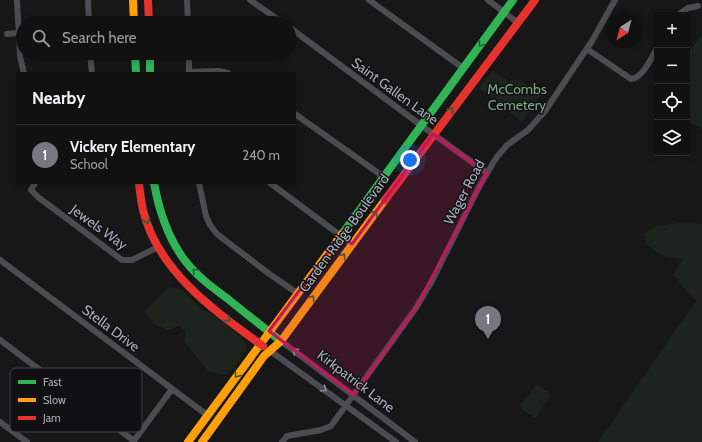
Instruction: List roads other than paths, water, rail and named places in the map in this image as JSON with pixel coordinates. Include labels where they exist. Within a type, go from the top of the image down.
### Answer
[{"type":"main road","points":[[134,0],[134,16]]},
{"type":"main road","points":[[148,0],[149,16]]},
{"type":"main road","name":"Garden Ridge Boulevard","points":[[188,442],[422,126],[513,0]]},
{"type":"main road","name":"Garden Ridge Boulevard","points":[[202,442],[269,350],[281,341],[433,134],[535,0]]},
{"type":"main road","points":[[135,60],[136,72]]},
{"type":"main road","points":[[150,60],[150,72]]},
{"type":"main road","points":[[139,184],[144,213],[158,246],[175,272],[210,306],[269,350]]},
{"type":"main road","points":[[154,184],[158,205],[177,248],[187,263],[213,288],[281,341]]},
{"type":"main road","points":[[198,442],[210,420],[207,415]]},
{"type":"street","points":[[17,0],[17,16]]},
{"type":"street","points":[[88,0],[89,16]]},
{"type":"street","points":[[187,0],[188,16]]},
{"type":"street","points":[[250,0],[273,16]]},
{"type":"street","points":[[369,0],[463,68]]},
{"type":"street","points":[[488,0],[517,22]]},
{"type":"street","name":"Wager Road","points":[[282,442],[287,436],[321,430],[331,426],[416,308],[432,281],[478,189],[496,158],[507,145],[528,130],[544,111],[587,49],[615,0]]},
{"type":"street","points":[[682,12],[688,8],[698,6]]},
{"type":"street","name":"Saint Gallen Lane","points":[[296,32],[488,173]]},
{"type":"street","points":[[7,34],[16,34]]},
{"type":"street","points":[[587,49],[630,79],[634,79],[643,70],[654,53]]},
{"type":"street","points":[[21,60],[24,72]]},
{"type":"street","points":[[91,60],[92,72]]},
{"type":"street","points":[[189,60],[189,72],[223,72]]},
{"type":"street","points":[[296,115],[384,177]]},
{"type":"street","name":"Jewels Way","points":[[35,184],[32,190],[38,197],[122,260],[132,260],[158,246]]},
{"type":"street","points":[[199,184],[206,216],[210,225],[217,234],[297,293]]},
{"type":"street","points":[[271,184],[352,244]]},
{"type":"street","name":"Stella Drive","points":[[0,260],[207,415]]},
{"type":"street","points":[[0,340],[37,368]]},
{"type":"street","name":"Kirkpatrick Lane","points":[[281,341],[415,442]]},
{"type":"street","name":"Kirkpatrick Lane","points":[[269,350],[396,442]]},
{"type":"street","points":[[142,429],[172,389]]},
{"type":"street","points":[[0,422],[10,429]]},
{"type":"street","points":[[14,432],[27,442]]},
{"type":"street","points":[[121,432],[133,441],[140,432]]},
{"type":"place","name":"Vickery Elementary","points":[[488,339]]},
{"type":"park label","name":"McCombs Cemetery","points":[[517,98]]}]
